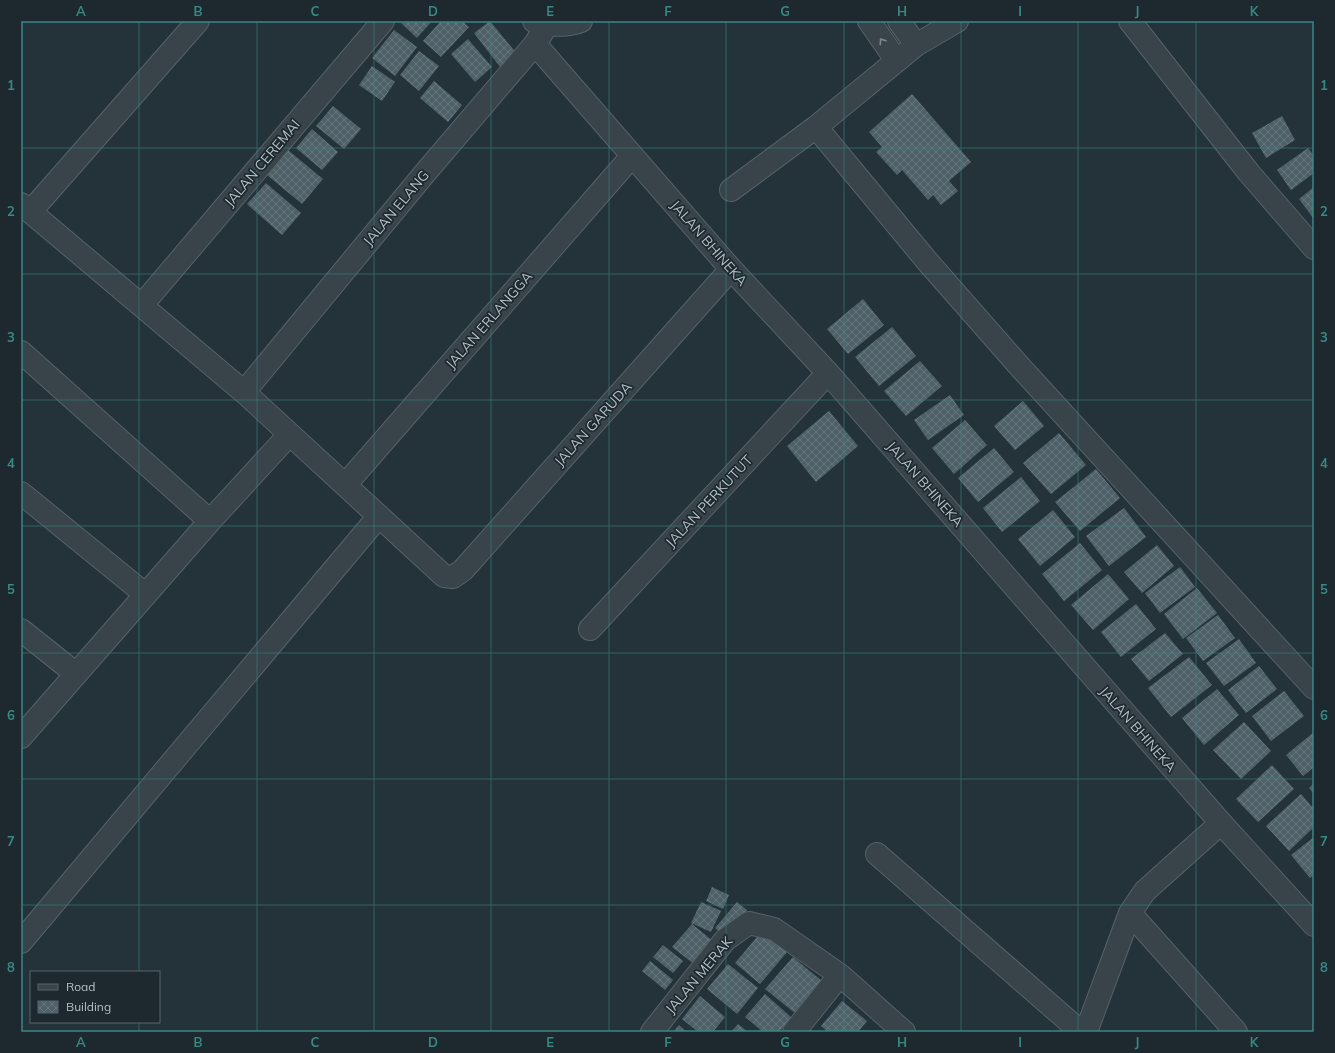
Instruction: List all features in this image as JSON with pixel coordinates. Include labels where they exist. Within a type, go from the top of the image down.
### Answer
[{"type":"street","points":[[21,942],[379,516],[346,484],[244,392],[26,208],[198,21]]},
{"type":"street","name":"JALAN CEREMAI","points":[[142,306],[383,21]]},
{"type":"street","points":[[541,23],[575,24],[581,21]]},
{"type":"street","points":[[869,21],[896,60]]},
{"type":"street","points":[[899,21],[916,45]]},
{"type":"street","points":[[731,190],[816,127],[916,45],[957,21]]},
{"type":"street","points":[[1130,21],[1250,173],[1314,248]]},
{"type":"street","name":"JALAN ELANG","points":[[244,392],[420,179],[535,44],[541,23]]},
{"type":"street","name":"JALAN BHINEKA","points":[[535,44],[731,269],[828,373],[1221,823],[1314,926]]},
{"type":"street","points":[[816,127],[927,261],[1016,362],[1314,688]]},
{"type":"street","name":"JALAN ERLANGGA","points":[[346,484],[632,156]]},
{"type":"street","name":"JALAN GARUDA","points":[[379,516],[434,569],[444,576],[453,577],[463,570],[731,269]]},
{"type":"street","points":[[21,352],[210,521]]},
{"type":"street","name":"JALAN PERKUTUT","points":[[590,629],[828,373]]},
{"type":"street","points":[[21,737],[75,673],[289,434]]},
{"type":"street","points":[[21,493],[145,594]]},
{"type":"street","points":[[21,630],[75,673]]},
{"type":"street","points":[[1086,1032],[1130,913],[1145,890],[1221,823]]},
{"type":"street","points":[[877,854],[1081,1032]]},
{"type":"street","points":[[1130,913],[1236,1032]]},
{"type":"street","name":"JALAN MERAK","points":[[652,1032],[725,940],[749,923],[774,929],[840,975]]},
{"type":"street","points":[[794,1032],[840,975],[904,1032]]},
{"type":"building","points":[[403,21],[432,21],[417,38],[401,23]]},
{"type":"building","points":[[441,21],[462,21],[469,27],[441,57],[423,41]]},
{"type":"building","points":[[490,21],[517,54],[500,67],[474,33]]},
{"type":"building","points":[[394,30],[417,47],[395,76],[372,58]]},
{"type":"building","points":[[468,39],[492,67],[475,82],[451,54]]},
{"type":"building","points":[[419,51],[439,66],[419,91],[400,75]]},
{"type":"building","points":[[372,66],[395,82],[382,101],[359,85]]},
{"type":"building","points":[[434,81],[462,105],[448,122],[420,98]]},
{"type":"building","points":[[912,94],[971,162],[949,181],[958,191],[941,205],[933,195],[928,200],[902,170],[897,175],[876,152],[882,147],[869,132]]},
{"type":"building","points":[[333,106],[361,129],[344,149],[316,126]]},
{"type":"building","points":[[1282,116],[1295,140],[1266,158],[1252,133]]},
{"type":"building","points":[[312,129],[338,152],[322,170],[296,148]]},
{"type":"building","points":[[1308,148],[1314,156],[1314,173],[1291,190],[1277,170]]},
{"type":"building","points":[[288,150],[323,179],[302,204],[267,175]]},
{"type":"building","points":[[266,183],[301,213],[282,235],[247,204]]},
{"type":"building","points":[[1314,187],[1314,219],[1299,199]]},
{"type":"building","points":[[863,299],[884,325],[848,354],[827,329]]},
{"type":"building","points":[[892,327],[916,356],[879,386],[855,357]]},
{"type":"building","points":[[920,361],[942,386],[906,416],[884,391]]},
{"type":"building","points":[[950,395],[964,415],[928,440],[914,420]]},
{"type":"building","points":[[1023,401],[1044,426],[1015,450],[994,426]]},
{"type":"building","points":[[829,411],[858,446],[816,482],[787,446]]},
{"type":"building","points":[[965,420],[987,445],[954,474],[932,448]]},
{"type":"building","points":[[1059,433],[1086,465],[1051,494],[1023,463]]},
{"type":"building","points":[[994,448],[1014,472],[978,502],[958,478]]},
{"type":"building","points":[[1096,469],[1120,498],[1080,531],[1055,502]]},
{"type":"building","points":[[1021,477],[1040,501],[1002,532],[983,508]]},
{"type":"building","points":[[1124,508],[1146,537],[1109,566],[1086,536]]},
{"type":"building","points":[[1053,510],[1075,537],[1040,566],[1018,539]]},
{"type":"building","points":[[1080,543],[1102,570],[1064,601],[1042,574]]},
{"type":"building","points":[[1157,545],[1174,566],[1142,593],[1124,572]]},
{"type":"building","points":[[1180,567],[1195,587],[1160,613],[1145,593]]},
{"type":"building","points":[[1108,574],[1129,599],[1093,630],[1071,605]]},
{"type":"building","points":[[1197,588],[1217,613],[1183,639],[1164,614]]},
{"type":"building","points":[[1136,604],[1156,629],[1121,657],[1101,632]]},
{"type":"building","points":[[1218,615],[1235,638],[1203,661],[1186,638]]},
{"type":"building","points":[[1165,633],[1183,654],[1149,681],[1131,659]]},
{"type":"building","points":[[1239,639],[1256,663],[1224,686],[1206,663]]},
{"type":"building","points":[[1189,657],[1212,685],[1171,717],[1148,688]]},
{"type":"building","points":[[1259,666],[1277,689],[1246,713],[1228,690]]},
{"type":"building","points":[[1217,689],[1239,715],[1204,745],[1182,718]]},
{"type":"building","points":[[1284,691],[1304,716],[1271,741],[1252,716]]},
{"type":"building","points":[[1244,722],[1271,751],[1241,779],[1213,750]]},
{"type":"building","points":[[1314,732],[1314,767],[1303,776],[1286,755]]},
{"type":"building","points":[[1272,765],[1294,789],[1258,822],[1236,799]]},
{"type":"building","points":[[1314,783],[1314,794],[1309,788]]},
{"type":"building","points":[[1301,794],[1314,809],[1314,827],[1289,851],[1266,826]]},
{"type":"building","points":[[1314,837],[1314,875],[1310,878],[1291,855]]},
{"type":"building","points":[[712,887],[729,895],[723,909],[706,901]]},
{"type":"building","points":[[701,902],[721,911],[711,932],[691,923]]},
{"type":"building","points":[[737,902],[747,910],[725,936],[715,928]]},
{"type":"building","points":[[692,924],[713,941],[694,964],[672,947]]},
{"type":"building","points":[[762,931],[788,951],[760,984],[735,963]]},
{"type":"building","points":[[663,945],[683,961],[673,973],[653,957]]},
{"type":"building","points":[[793,957],[823,982],[796,1014],[765,989]]},
{"type":"building","points":[[650,961],[673,980],[665,990],[642,971]]},
{"type":"building","points":[[728,964],[758,988],[737,1014],[707,989]]},
{"type":"building","points":[[765,994],[792,1018],[779,1032],[763,1032],[745,1017]]},
{"type":"building","points":[[700,996],[725,1017],[713,1032],[698,1032],[682,1019]]},
{"type":"building","points":[[842,1001],[867,1021],[858,1032],[828,1032],[821,1026]]},
{"type":"building","points":[[738,1024],[748,1032],[731,1032]]},
{"type":"building","points":[[679,1025],[687,1032],[673,1032]]}]
